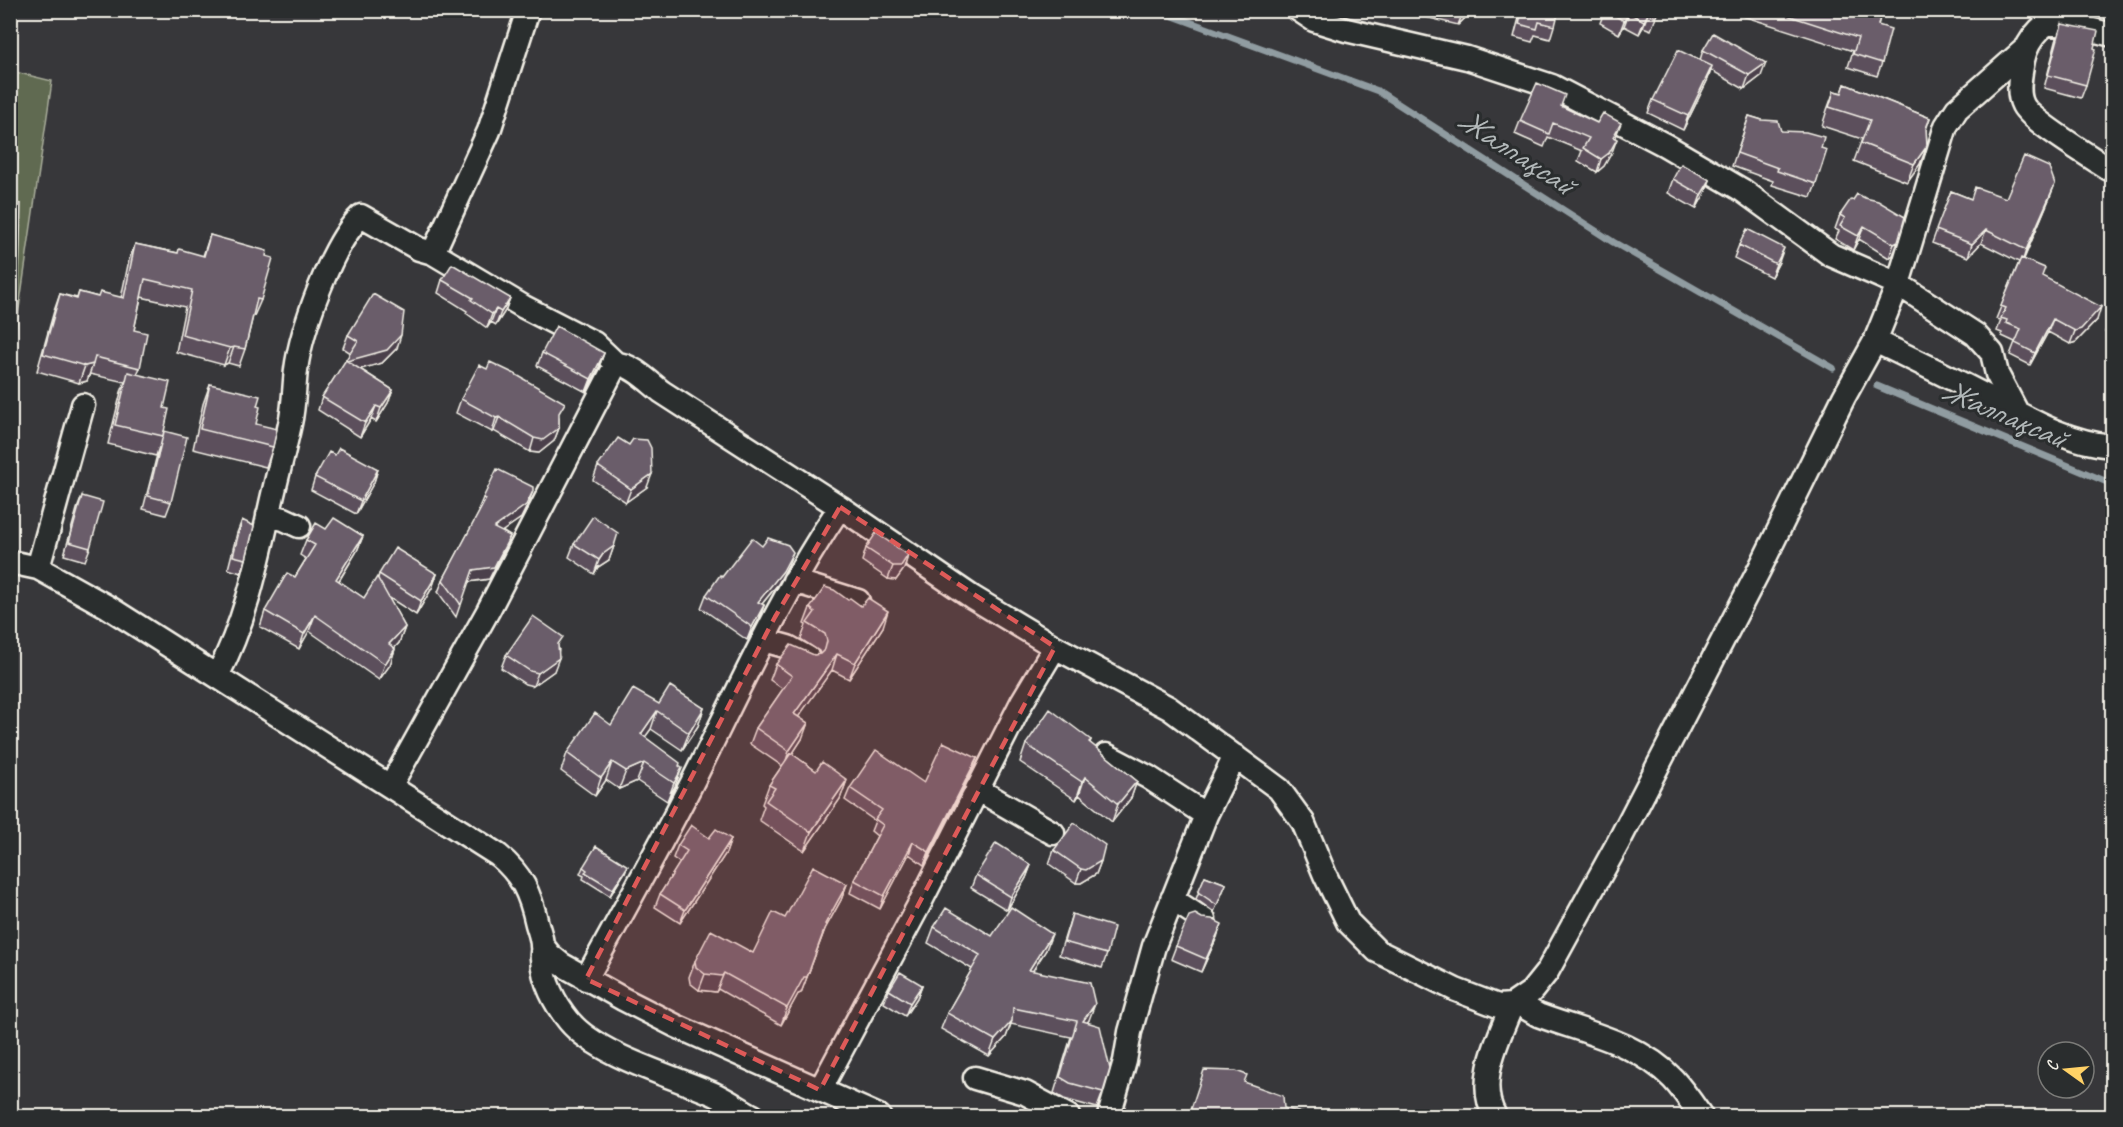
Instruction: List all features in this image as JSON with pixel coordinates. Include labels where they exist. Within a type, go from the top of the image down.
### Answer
[{"type":"street","points":[[433,253],[489,131],[528,10]]},
{"type":"street","points":[[1299,10],[1314,20],[1346,30],[1467,58],[1551,86],[1665,145],[1742,190],[1832,255],[1898,284],[1975,334],[1992,353],[1997,375],[2018,414]]},
{"type":"street","points":[[217,676],[244,615],[291,423],[296,370],[305,329],[314,302],[352,225],[361,216],[419,249],[433,253],[524,307],[594,343],[616,364],[623,364],[972,597],[1055,647],[1169,708],[1279,789],[1303,822],[1324,875],[1348,922],[1377,951],[1456,990],[1498,1006],[1518,1001],[1531,992],[1547,972],[1637,807],[1759,570],[1844,397],[1875,341],[1898,284],[1946,126],[1957,109],[2025,49],[2046,22],[2068,10]]},
{"type":"street","points":[[2046,22],[2077,26],[2112,35]]},
{"type":"street","points":[[2025,49],[2019,88],[2023,105],[2038,121],[2109,169]]},
{"type":"street","points":[[1875,341],[2070,438],[2112,446]]},
{"type":"street","points":[[391,785],[488,611],[616,364]]},
{"type":"street","points":[[38,568],[83,405]]},
{"type":"street","points":[[586,979],[678,811],[794,581],[840,507]]},
{"type":"street","points":[[268,515],[299,526]]},
{"type":"street","points":[[10,562],[38,568],[108,607],[498,855],[512,867],[525,884],[533,905],[542,945],[545,979],[555,1002],[569,1022],[589,1039],[611,1053],[717,1096],[753,1116]]},
{"type":"street","points":[[794,581],[858,601]]},
{"type":"street","points":[[764,640],[788,647],[808,658]]},
{"type":"street","points":[[820,1090],[919,905],[1022,702],[1055,647]]},
{"type":"street","points":[[1106,755],[1148,777],[1206,815]]},
{"type":"street","points":[[1109,1116],[1154,946],[1206,815],[1235,756]]},
{"type":"street","points":[[977,789],[1053,833]]},
{"type":"street","points":[[1172,899],[1204,920]]},
{"type":"street","points":[[542,945],[561,964],[675,1026],[879,1116]]},
{"type":"street","points":[[1495,1116],[1489,1103],[1486,1083],[1496,1048],[1518,1001]]},
{"type":"street","points":[[1518,1001],[1538,1016],[1616,1043],[1645,1057],[1671,1077],[1701,1116]]},
{"type":"street","points":[[975,1078],[1025,1094],[1068,1116]]},
{"type":"highlighted area","points":[[840,507],[1055,647],[820,1090],[586,979],[775,617]]},
{"type":"green space","points":[[11,71],[52,81],[11,364]]},
{"type":"building","points":[[1522,10],[1559,10],[1555,26],[1539,22],[1537,29],[1519,24]]},
{"type":"building","points":[[1605,10],[1658,10],[1656,17],[1648,14],[1644,21],[1629,13],[1624,21]]},
{"type":"building","points":[[1771,10],[1882,10],[1878,25],[1891,29],[1882,63],[1853,54],[1858,38]]},
{"type":"building","points":[[2062,24],[2098,31],[2094,48],[2096,49],[2086,85],[2048,75]]},
{"type":"building","points":[[1713,33],[1766,63],[1749,75],[1703,50]]},
{"type":"building","points":[[1678,50],[1712,66],[1688,116],[1653,100]]},
{"type":"building","points":[[1537,83],[1565,95],[1561,106],[1597,123],[1603,113],[1621,123],[1613,137],[1617,139],[1609,153],[1601,159],[1583,148],[1589,138],[1553,123],[1549,134],[1520,121]]},
{"type":"building","points":[[1845,84],[1930,118],[1926,128],[1927,146],[1914,164],[1861,143],[1870,120],[1829,107],[1834,91],[1842,93]]},
{"type":"building","points":[[1749,116],[1778,121],[1781,131],[1806,132],[1824,137],[1821,148],[1827,150],[1816,184],[1777,171],[1778,168],[1737,153]]},
{"type":"building","points":[[2024,156],[2049,167],[2055,184],[2026,250],[1986,230],[1972,244],[1936,230],[1951,191],[1971,199],[1975,187],[2006,198]]},
{"type":"building","points":[[1681,164],[1710,180],[1701,195],[1673,179]]},
{"type":"building","points":[[1857,194],[1878,201],[1905,217],[1898,242],[1894,244],[1864,226],[1858,236],[1840,226],[1845,218],[1840,215]]},
{"type":"building","points":[[10,203],[21,204],[18,313],[10,313]]},
{"type":"building","points":[[1747,229],[1784,248],[1776,264],[1739,245]]},
{"type":"building","points":[[210,235],[267,251],[266,256],[273,258],[261,300],[257,299],[245,349],[230,348],[182,335],[192,290],[145,279],[134,330],[147,333],[140,368],[95,357],[93,364],[85,366],[43,354],[60,294],[77,299],[79,292],[98,297],[100,292],[124,298],[135,244],[178,253],[179,249],[204,256]]},
{"type":"building","points":[[2021,258],[2045,268],[2042,276],[2101,307],[2081,329],[2075,331],[2053,319],[2035,353],[2015,343],[2021,329],[2006,323],[2007,320],[2001,318],[2006,308],[2001,306]]},
{"type":"building","points":[[452,264],[510,298],[501,312],[496,309],[492,314],[471,300],[473,298],[442,280]]},
{"type":"building","points":[[373,294],[404,312],[401,335],[387,350],[347,361],[393,390],[381,408],[376,406],[365,423],[322,397],[358,341],[348,335]]},
{"type":"building","points":[[556,326],[604,353],[591,379],[542,353]]},
{"type":"building","points":[[490,362],[565,403],[559,413],[559,428],[543,440],[534,438],[499,417],[496,418],[461,399],[479,365],[487,369]]},
{"type":"building","points":[[128,372],[170,382],[164,408],[169,409],[163,436],[115,425]]},
{"type":"building","points":[[210,384],[260,396],[256,424],[277,429],[273,447],[200,429]]},
{"type":"building","points":[[164,431],[187,437],[171,502],[148,496]]},
{"type":"building","points":[[618,438],[629,445],[633,439],[647,440],[651,448],[652,474],[631,489],[598,466]]},
{"type":"building","points":[[339,448],[378,469],[361,501],[315,477],[329,452],[335,455]]},
{"type":"building","points":[[497,469],[533,487],[533,491],[526,505],[494,528],[510,536],[494,567],[473,570],[461,605],[443,580],[486,499],[483,498]]},
{"type":"building","points":[[82,496],[103,502],[90,548],[69,542]]},
{"type":"building","points":[[593,516],[618,533],[614,546],[599,560],[574,544]]},
{"type":"building","points":[[334,518],[363,536],[336,579],[364,598],[377,577],[405,627],[389,644],[395,649],[385,664],[315,615],[304,634],[265,611],[287,573],[295,577],[315,545],[306,540],[316,523],[326,529]]},
{"type":"building","points":[[242,520],[254,526],[246,559],[233,556]]},
{"type":"building","points":[[876,533],[908,555],[901,566],[893,566],[866,548]]},
{"type":"building","points":[[752,538],[762,546],[768,538],[788,545],[793,552],[783,571],[758,602],[764,605],[752,627],[706,595]]},
{"type":"building","points":[[395,548],[437,574],[421,601],[379,574]]},
{"type":"building","points":[[825,587],[834,590],[848,600],[850,598],[861,606],[868,598],[888,611],[855,663],[837,654],[794,714],[808,723],[789,751],[756,728],[792,676],[776,664],[791,645],[814,655],[820,654],[825,649],[827,641],[825,634],[807,623],[815,612],[810,608]]},
{"type":"building","points":[[533,616],[563,637],[558,644],[559,658],[538,673],[530,671],[506,655]]},
{"type":"building","points":[[670,686],[704,708],[689,733],[657,711],[641,734],[680,763],[679,766],[682,768],[674,783],[644,763],[626,771],[612,762],[601,778],[567,753],[595,713],[611,725],[633,689],[659,704]]},
{"type":"building","points":[[1050,709],[1091,740],[1089,742],[1137,781],[1118,804],[1085,777],[1082,782],[1026,744]]},
{"type":"building","points":[[943,742],[977,758],[929,852],[913,842],[884,896],[854,880],[883,825],[875,819],[882,810],[850,788],[876,750],[924,783]]},
{"type":"building","points":[[791,753],[816,771],[822,762],[847,780],[811,832],[766,801],[775,788],[769,785]]},
{"type":"building","points":[[1074,823],[1105,845],[1101,861],[1086,870],[1081,869],[1054,850]]},
{"type":"building","points":[[691,825],[709,838],[716,829],[731,839],[685,910],[660,894],[687,851],[678,845]]},
{"type":"building","points":[[996,843],[1031,865],[1011,897],[976,875]]},
{"type":"building","points":[[596,846],[628,866],[613,889],[585,872],[587,870],[583,867]]},
{"type":"building","points":[[813,866],[847,884],[825,924],[807,977],[804,977],[787,1008],[724,973],[722,976],[705,974],[696,967],[695,961],[711,930],[753,953],[773,912],[785,918]]},
{"type":"building","points":[[1205,876],[1226,884],[1217,905],[1198,892]]},
{"type":"building","points":[[1011,907],[1052,934],[1029,970],[1090,983],[1095,1004],[1083,1021],[1100,1026],[1110,1069],[1103,1092],[1070,1083],[1060,1077],[1077,1021],[1013,1008],[1012,1021],[995,1040],[947,1013],[980,955],[934,927],[946,908],[992,936]]},
{"type":"building","points":[[1072,914],[1114,927],[1107,954],[1064,942]]},
{"type":"building","points":[[1195,914],[1222,924],[1206,959],[1176,946],[1189,916]]},
{"type":"building","points":[[900,972],[922,985],[910,1003],[889,990]]},
{"type":"building","points":[[1204,1070],[1236,1071],[1247,1075],[1244,1082],[1283,1096],[1284,1108],[1312,1116],[1191,1116],[1190,1112]]},
{"type":"waterway","name":"Жалпақсай","points":[[1157,10],[1378,91],[1613,242],[1833,368]]},
{"type":"waterway","name":"Жалпақсай","points":[[1877,386],[2112,484]]}]
